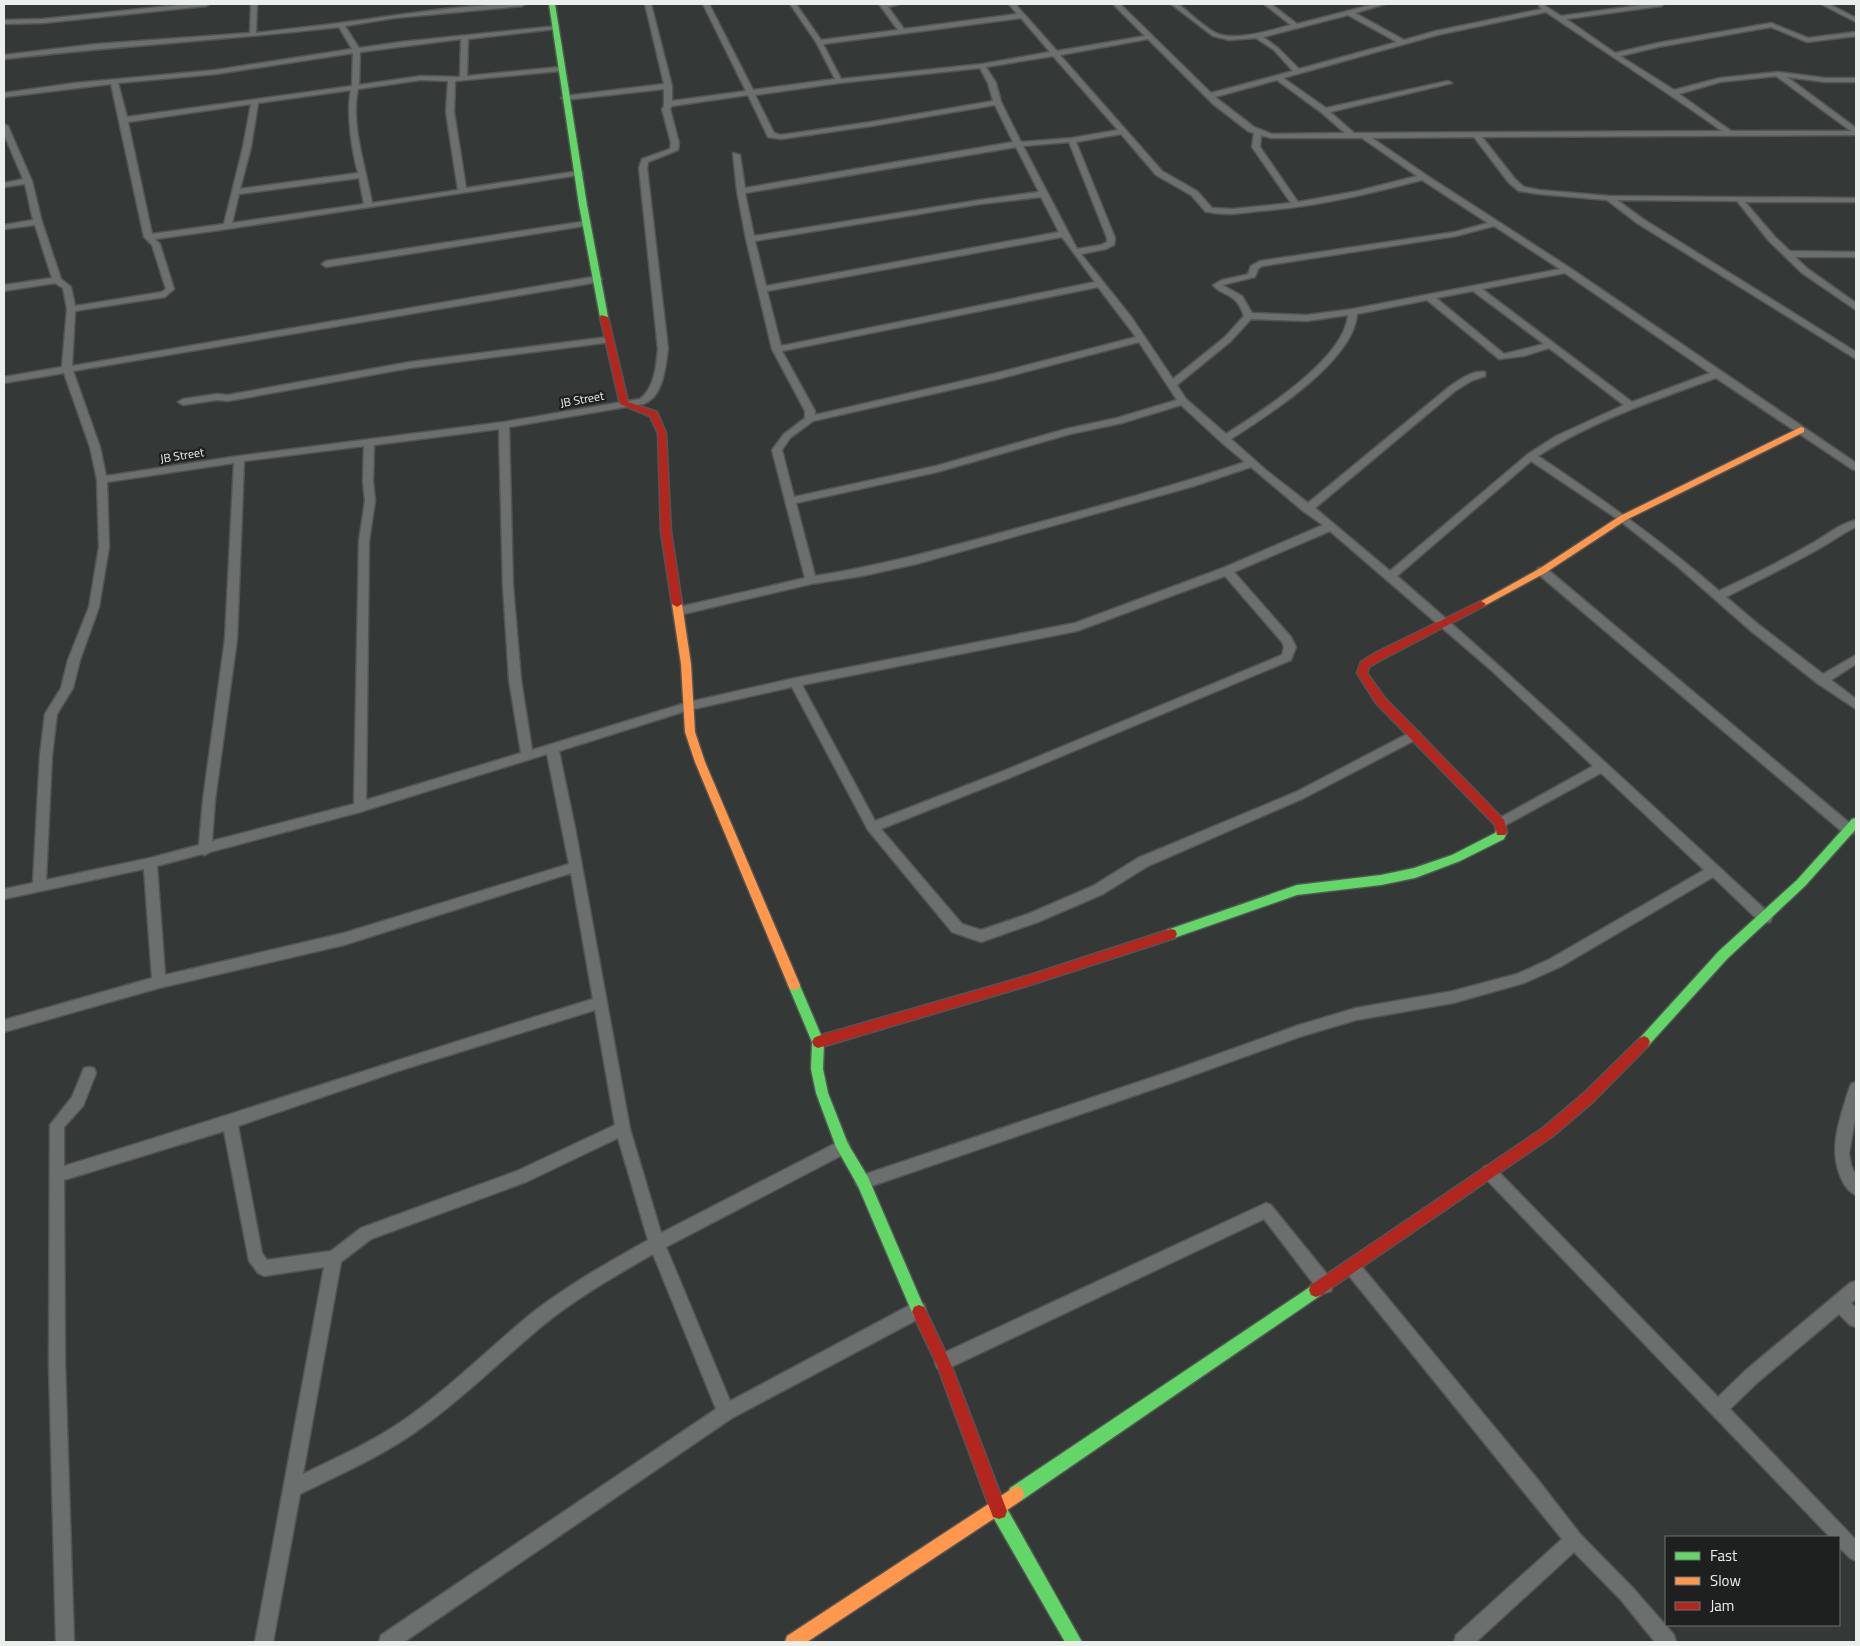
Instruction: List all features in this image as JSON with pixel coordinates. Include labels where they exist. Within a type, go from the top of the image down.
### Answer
[{"type":"street","points":[[4,22],[43,21],[206,4]]},
{"type":"street","points":[[253,35],[254,4]]},
{"type":"street","points":[[4,57],[96,46],[253,35],[341,25],[394,16],[522,4]]},
{"type":"street","points":[[552,4],[560,69],[608,340],[624,404],[654,414],[662,433],[666,532],[686,664],[690,732],[700,762],[818,1042],[817,1069],[822,1093],[843,1146],[863,1182],[918,1310],[943,1362],[997,1507],[1074,1642]]},
{"type":"street","name":"JB Street","points":[[102,480],[239,458],[504,425],[643,401],[653,393],[660,371],[663,349],[643,168],[644,161],[674,150],[675,143],[666,109],[668,104],[668,86],[648,4]]},
{"type":"street","points":[[706,4],[771,136],[781,137],[870,124],[998,102]]},
{"type":"street","points":[[793,4],[819,42],[839,81]]},
{"type":"street","points":[[883,5],[896,4]]},
{"type":"street","points":[[1012,4],[1159,173],[1194,193],[1209,210],[1255,210],[1296,204],[1368,192],[1423,177]]},
{"type":"street","points":[[1116,4],[1210,96],[1244,124],[1258,132],[1288,137],[1856,132]]},
{"type":"street","points":[[1174,4],[1215,35],[1229,38],[1257,36],[1348,12],[1355,7],[1382,4]]},
{"type":"street","points":[[1267,4],[1295,25]]},
{"type":"street","points":[[1538,4],[1635,70],[1673,93],[1730,134]]},
{"type":"street","points":[[1561,18],[1661,4]]},
{"type":"street","points":[[1824,4],[1856,20]]},
{"type":"street","points":[[883,5],[903,32]]},
{"type":"street","points":[[1210,96],[1403,42],[1547,10]]},
{"type":"street","points":[[1348,12],[1403,42]]},
{"type":"street","points":[[819,42],[1021,16]]},
{"type":"street","points":[[341,25],[356,51],[355,88],[352,101],[358,160],[368,206]]},
{"type":"street","points":[[1616,56],[1658,45],[1771,25],[1807,40],[1856,34]]},
{"type":"street","points":[[4,95],[114,81],[216,72],[465,36],[555,26]]},
{"type":"street","points":[[463,79],[465,36]]},
{"type":"street","points":[[1257,36],[1276,49],[1298,72]]},
{"type":"street","points":[[668,104],[839,81],[982,66],[1150,38]]},
{"type":"street","points":[[982,66],[992,84],[998,102],[1018,144],[1064,234],[1075,252],[1129,320],[1183,401],[1251,464],[1330,526],[1446,623],[1603,766],[1765,918]]},
{"type":"street","points":[[124,120],[422,78],[463,79],[560,69]]},
{"type":"street","points":[[1673,93],[1720,80],[1778,74],[1825,80],[1856,80]]},
{"type":"street","points":[[1778,74],[1856,132]]},
{"type":"street","points":[[452,78],[450,112],[462,191]]},
{"type":"street","points":[[1279,78],[1326,111],[1351,135]]},
{"type":"street","points":[[71,309],[165,294],[170,289],[156,244],[148,237],[114,81]]},
{"type":"street","points":[[1326,111],[1448,83]]},
{"type":"street","points":[[565,98],[668,86]]},
{"type":"street","points":[[227,226],[247,147],[255,102]]},
{"type":"street","points":[[4,126],[28,181],[38,222],[55,269],[57,280],[66,287],[71,309],[67,368],[95,447],[102,480],[104,547],[94,607],[74,660],[67,688],[51,714],[46,756],[38,887]]},
{"type":"street","points":[[741,190],[1018,144],[1072,140],[1122,132]]},
{"type":"street","points":[[1258,132],[1256,146],[1296,204]]},
{"type":"street","points":[[1363,135],[1423,177],[1567,270],[1801,430],[1854,462]]},
{"type":"street","points":[[1477,136],[1512,181],[1522,189],[1539,192],[1610,198],[1856,200]]},
{"type":"street","points":[[1072,140],[1111,238],[1111,243],[1103,247],[1075,252]]},
{"type":"street","points":[[736,155],[750,239],[777,349],[810,411],[810,419]]},
{"type":"street","points":[[148,237],[368,206],[579,173]]},
{"type":"street","points":[[235,192],[362,175]]},
{"type":"street","points":[[4,186],[28,181]]},
{"type":"street","points":[[750,239],[980,202],[1043,194]]},
{"type":"street","points":[[1610,198],[1640,221],[1856,356]]},
{"type":"street","points":[[1740,200],[1772,239],[1805,271],[1855,305]]},
{"type":"street","points":[[4,227],[38,222]]},
{"type":"street","points":[[326,264],[587,222]]},
{"type":"street","points":[[1249,316],[1239,298],[1216,285],[1220,282],[1247,278],[1252,275],[1254,268],[1260,264],[1456,234],[1496,223]]},
{"type":"street","points":[[761,290],[1064,234]]},
{"type":"street","points":[[1787,254],[1856,254]]},
{"type":"street","points":[[1173,384],[1228,339],[1249,316],[1307,318],[1353,312],[1567,270]]},
{"type":"street","points":[[4,380],[598,278]]},
{"type":"street","points":[[4,288],[57,280]]},
{"type":"street","points":[[777,349],[1100,284]]},
{"type":"street","points":[[1476,288],[1631,406]]},
{"type":"street","points":[[1428,297],[1502,357],[1551,345]]},
{"type":"street","points":[[1224,440],[1284,400],[1308,380],[1345,339],[1352,325],[1353,312]]},
{"type":"street","points":[[811,580],[777,450],[787,436],[810,419],[989,378],[1140,339]]},
{"type":"street","points":[[183,402],[228,398],[410,365],[608,340]]},
{"type":"street","points":[[1307,509],[1452,390],[1468,379],[1482,374]]},
{"type":"street","points":[[1389,577],[1447,530],[1531,456],[1559,438],[1631,406],[1717,374]]},
{"type":"street","points":[[789,501],[937,468],[1068,431],[1119,421],[1183,401]]},
{"type":"street","points":[[504,425],[508,586],[515,680],[527,756]]},
{"type":"street","points":[[818,1042],[1030,980],[1206,923],[1297,890],[1414,874],[1456,858],[1500,836],[1502,830],[1500,823],[1380,700],[1362,673],[1365,665],[1386,651],[1446,623],[1542,571],[1623,518],[1801,430]]},
{"type":"street","points":[[360,807],[364,541],[370,501],[369,442]]},
{"type":"street","points":[[1531,456],[1623,518],[1681,563],[1754,628],[1856,705]]},
{"type":"street","points":[[205,850],[209,800],[231,639],[239,458]]},
{"type":"street","points":[[679,611],[811,580],[862,572],[916,560],[1190,484],[1251,464]]},
{"type":"street","points":[[1718,596],[1778,567],[1816,546],[1834,533],[1856,523]]},
{"type":"street","points":[[4,894],[205,850],[360,807],[688,706],[795,682],[1078,627],[1227,571],[1330,526]]},
{"type":"street","points":[[872,827],[1010,773],[1287,656],[1290,647],[1287,640],[1227,571]]},
{"type":"street","points":[[798,1641],[1352,1267],[1548,1132],[1589,1097],[1664,1022],[1723,955],[1801,883],[1853,826],[1542,571]]},
{"type":"street","points":[[1821,680],[1856,659]]},
{"type":"street","points":[[795,682],[872,827],[957,928],[981,936],[1033,918],[1091,894],[1143,862],[1300,795],[1415,735]]},
{"type":"street","points":[[552,747],[623,1129],[658,1244],[726,1412]]},
{"type":"street","points":[[1500,823],[1603,766]]},
{"type":"street","points":[[150,863],[159,982]]},
{"type":"street","points":[[4,1026],[159,982],[344,939],[575,867]]},
{"type":"street","points":[[863,1182],[1174,1076],[1299,1031],[1356,1014],[1453,997],[1519,979],[1554,963],[1713,871]]},
{"type":"street","points":[[56,1174],[230,1122],[398,1064],[599,1003]]},
{"type":"street","points":[[65,1642],[57,1364],[57,1125],[78,1100],[88,1073]]},
{"type":"street","points":[[1856,1089],[1841,1150],[1844,1170],[1856,1188]]},
{"type":"street","points":[[230,1122],[255,1256],[264,1268],[334,1258],[366,1233],[521,1177],[623,1129]]},
{"type":"street","points":[[291,1489],[379,1445],[419,1419],[474,1375],[523,1330],[558,1304],[658,1244],[843,1146]]},
{"type":"street","points":[[1489,1172],[1856,1552]]},
{"type":"street","points":[[943,1362],[1266,1210],[1325,1284]]},
{"type":"street","points":[[264,1642],[334,1258]]},
{"type":"street","points":[[1352,1267],[1574,1540],[1627,1594],[1667,1642]]},
{"type":"street","points":[[1718,1409],[1752,1376],[1856,1289]]},
{"type":"street","points":[[1840,1304],[1856,1320]]},
{"type":"street","points":[[388,1642],[726,1412],[918,1310]]},
{"type":"street","points":[[1463,1642],[1574,1540]]},
{"type":"traffic: fast","points":[[552,4],[583,205],[604,317]]},
{"type":"traffic: fast","points":[[1644,1042],[1723,955],[1801,883],[1856,822]]},
{"type":"traffic: fast","points":[[1171,934],[1297,890],[1381,880],[1415,873],[1456,858],[1500,836],[1501,832]]},
{"type":"traffic: fast","points":[[794,985],[818,1042],[817,1069],[822,1093],[843,1147],[863,1182],[919,1312]]},
{"type":"traffic: fast","points":[[1016,1494],[1316,1290]]},
{"type":"traffic: fast","points":[[999,1511],[1074,1642]]},
{"type":"traffic: slow","points":[[1481,604],[1542,571],[1623,518],[1801,430]]},
{"type":"traffic: slow","points":[[677,604],[686,664],[690,732],[700,762],[794,985]]},
{"type":"traffic: slow","points":[[793,1642],[1016,1494]]},
{"type":"traffic: jam","points":[[604,317],[624,404],[654,414],[662,433],[666,532],[677,604]]},
{"type":"traffic: jam","points":[[1481,604],[1379,656],[1365,665],[1362,673],[1380,700],[1500,823],[1501,832]]},
{"type":"traffic: jam","points":[[818,1042],[1030,980],[1171,934]]},
{"type":"traffic: jam","points":[[1316,1290],[1548,1132],[1589,1097],[1644,1042]]},
{"type":"traffic: jam","points":[[919,1312],[943,1362],[999,1511]]}]
